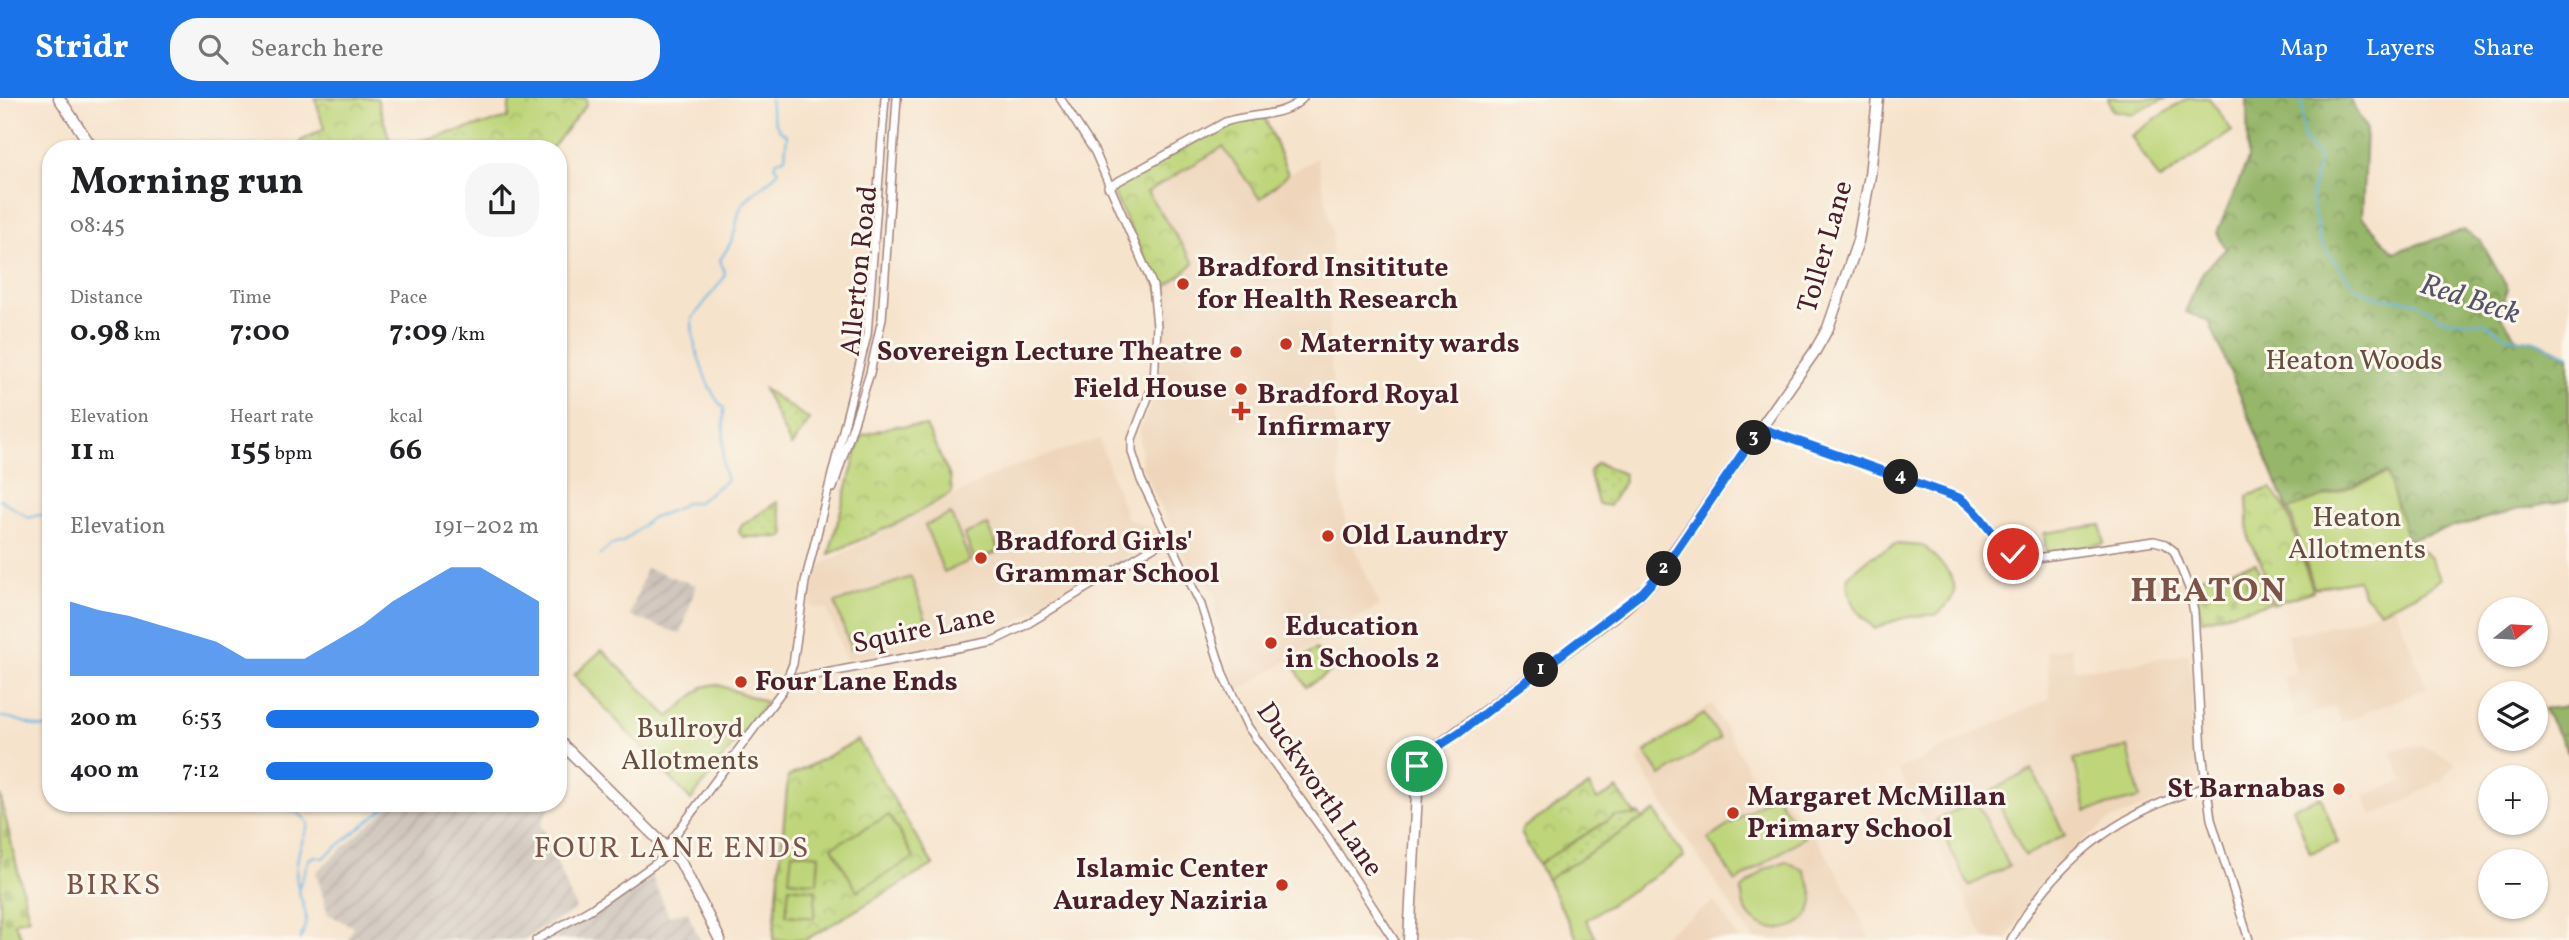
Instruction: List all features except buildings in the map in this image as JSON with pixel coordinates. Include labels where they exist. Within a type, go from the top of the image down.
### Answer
[{"type":"main road","points":[[59,98],[87,140]]},
{"type":"main road","name":"Toller Lane","points":[[1402,939],[1406,912],[1410,906],[1418,778],[1434,749],[1643,592],[1663,570],[1822,340],[1839,301],[1858,241],[1870,176],[1878,98]]},
{"type":"main road","points":[[567,749],[669,849],[688,873],[720,940]]},
{"type":"street","name":"Allerton Road","points":[[536,940],[590,909],[669,849],[789,680],[805,582],[821,525],[871,305],[885,98]]},
{"type":"street","name":"Allerton Road","points":[[821,525],[854,427],[882,319],[897,98]]},
{"type":"street","name":"Duckworth Lane","points":[[1060,98],[1095,152],[1153,286],[1156,303],[1154,382],[1134,427],[1132,452],[1141,480],[1201,604],[1224,677],[1248,727],[1402,939]]},
{"type":"street","points":[[1108,187],[1225,122],[1245,115],[1289,110],[1303,98]]},
{"type":"street","points":[[1760,428],[1959,498],[1978,513],[2003,546],[2017,556],[2036,558],[2154,541],[2165,544],[2179,559],[2194,612],[2206,787],[2217,843],[2249,940]]},
{"type":"street","name":"Squire Lane","points":[[789,680],[993,641],[1032,622],[1168,538]]},
{"type":"street","points":[[2011,940],[2038,895],[2088,844],[2118,822],[2145,809],[2206,787]]},
{"type":"shaded area","name":"Bradford Royal Infirmary","points":[[1223,147],[1260,199],[1288,174],[1317,158],[1333,232],[1329,336],[1340,485],[1347,531],[1380,605],[1236,692],[1215,623],[1216,594],[1208,583],[1198,582],[1142,468],[1140,430],[1158,383],[1163,307],[1160,292],[1194,263],[1147,193]]},
{"type":"shaded area","name":"Bradford Girls' Grammar School","points":[[1099,439],[1127,518],[1157,532],[1155,540],[1000,632],[964,641],[846,659],[827,609],[810,607],[817,567],[1003,470]]},
{"type":"shaded area","points":[[646,568],[696,585],[681,634],[630,616]]},
{"type":"shaded area","points":[[2394,605],[2427,688],[2342,722],[2334,706],[2296,720],[2284,677],[2296,673],[2287,635],[2339,625]]},
{"type":"shaded area","points":[[2071,647],[2075,669],[2113,667],[2189,652],[2199,786],[2110,820],[2074,848],[2041,883],[2006,940],[1986,940],[1898,770],[2050,698],[2047,651]]},
{"type":"shaded area","name":"Margaret McMillan Primary School","points":[[1712,704],[1764,798],[1780,791],[1822,847],[1850,895],[1870,940],[1754,940],[1678,827],[1638,762],[1642,750]]},
{"type":"shaded area","points":[[2420,745],[2456,762],[2439,784],[2438,781],[2399,805],[2372,815],[2364,796],[2404,781],[2391,753],[2393,750]]},
{"type":"shaded area","points":[[383,812],[547,812],[541,824],[576,909],[522,940],[348,940],[353,927],[328,914],[316,872]]},
{"type":"shaded area","points":[[651,875],[669,916],[687,911],[700,940],[550,940]]},
{"type":"shaded area","points":[[1714,902],[1740,940],[1655,940]]},
{"type":"green space","points":[[315,98],[377,98],[390,140],[303,140],[324,129]]},
{"type":"green space","points":[[510,98],[586,98],[587,104],[558,140],[423,140],[508,118]]},
{"type":"green space","points":[[2108,98],[2167,98],[2132,114],[2112,110]]},
{"type":"green space","points":[[2188,98],[2209,98],[2232,131],[2160,180],[2131,136]]},
{"type":"green space","name":"Heaton Woods","points":[[2247,98],[2349,98],[2366,128],[2362,217],[2394,252],[2464,230],[2480,240],[2508,289],[2498,312],[2516,338],[2534,341],[2569,356],[2569,500],[2516,510],[2407,540],[2386,473],[2288,510],[2209,321],[2185,312],[2204,270],[2226,249],[2217,233],[2248,160]]},
{"type":"green space","points":[[1264,116],[1288,174],[1260,199],[1223,147],[1147,192],[1194,263],[1160,292],[1111,188],[1223,126]]},
{"type":"green space","points":[[764,389],[810,420],[791,446]]},
{"type":"green space","points":[[893,426],[926,426],[950,477],[952,493],[902,521],[829,554],[861,436]]},
{"type":"green space","points":[[1597,463],[1624,474],[1624,482],[1609,506],[1598,504],[1589,471]]},
{"type":"green space","name":"Heaton Allotments","points":[[2387,474],[2407,538],[2430,558],[2441,579],[2417,594],[2380,611],[2364,594],[2358,580],[2314,588],[2289,509]]},
{"type":"green space","points":[[2271,488],[2287,511],[2313,591],[2273,604],[2260,559],[2249,541],[2247,496]]},
{"type":"green space","points":[[777,502],[785,532],[783,537],[743,537],[739,532],[741,526]]},
{"type":"green space","points":[[951,514],[970,561],[944,572],[925,525]]},
{"type":"green space","points":[[988,525],[999,551],[975,561],[964,534]]},
{"type":"green space","points":[[2101,525],[2104,544],[2046,552],[2044,533]]},
{"type":"green space","points":[[1896,544],[1924,546],[1948,572],[1954,588],[1953,596],[1936,615],[1905,618],[1875,629],[1854,606],[1849,592],[1848,576],[1871,557]]},
{"type":"green space","points":[[2256,563],[2270,603],[2202,620],[2192,579]]},
{"type":"green space","points":[[911,577],[927,622],[851,649],[835,603]]},
{"type":"green space","points":[[1316,649],[1330,672],[1306,687],[1292,662]]},
{"type":"green space","name":"Bullroyd Allotments","points":[[602,650],[669,717],[703,687],[716,684],[766,702],[691,800],[574,675]]},
{"type":"green space","points":[[2569,706],[2569,754],[2548,716],[2548,709]]},
{"type":"green space","points":[[1704,714],[1720,738],[1661,776],[1645,752]]},
{"type":"green space","points":[[858,740],[933,865],[805,940],[773,940],[788,777]]},
{"type":"green space","points":[[2128,747],[2140,798],[2086,811],[2074,759]]},
{"type":"green space","points":[[2032,770],[2065,835],[2025,856],[1992,790]]},
{"type":"green space","points":[[1589,786],[1597,800],[1617,789],[1636,816],[1615,816],[1538,864],[1521,833],[1523,828]]},
{"type":"green space","points":[[1775,794],[1804,837],[1736,882],[1708,839]]},
{"type":"green space","points":[[0,795],[29,918],[14,922],[23,940],[0,940]]},
{"type":"green space","points":[[2321,797],[2338,843],[2310,853],[2293,807]]},
{"type":"green space","points":[[1976,800],[2009,866],[1969,886],[1936,820]]},
{"type":"green space","points":[[1655,811],[1684,857],[1586,920],[1596,938],[1578,940],[1547,880]]},
{"type":"green space","points":[[1639,814],[1642,819],[1547,880],[1538,864],[1615,816]]},
{"type":"green space","points":[[889,815],[914,858],[857,891],[832,847]]},
{"type":"green space","points":[[792,852],[819,855],[817,883],[789,880]]},
{"type":"green space","points":[[1786,861],[1804,870],[1813,901],[1808,914],[1799,923],[1788,928],[1774,929],[1751,918],[1744,906],[1742,889],[1765,869]]},
{"type":"green space","points":[[789,887],[816,890],[814,918],[786,915]]},
{"type":"waterway","points":[[600,555],[611,545],[623,542],[651,518],[676,509],[686,502],[698,502],[727,480],[723,468],[724,408],[712,391],[701,366],[692,319],[723,279],[725,273],[720,260],[733,238],[741,208],[752,194],[775,175],[779,170],[774,166],[785,157],[787,135],[776,124],[770,98]]},
{"type":"waterway","name":"Red Beck","points":[[2302,98],[2303,139],[2319,157],[2311,196],[2320,242],[2354,286],[2381,298],[2415,301],[2442,319],[2486,323],[2506,337],[2534,341],[2569,356]]},
{"type":"waterway","points":[[0,499],[29,518],[42,516]]},
{"type":"waterway","points":[[0,717],[42,727]]},
{"type":"waterway","points":[[296,812],[309,824],[296,867],[306,916],[300,940]]},
{"type":"waterway","points":[[299,887],[309,859],[315,856],[323,858],[379,812]]},
{"type":"place","name":"Bradford Insititute for Health Research","points":[[1183,284]]},
{"type":"place","name":"Maternity wards","points":[[1286,344]]},
{"type":"place","name":"Sovereign Lecture Theatre","points":[[1236,352]]},
{"type":"place","name":"Field House","points":[[1241,389]]},
{"type":"place","name":"Bradford Royal Infirmary","points":[[1241,411]]},
{"type":"place","name":"Old Laundry","points":[[1328,536]]},
{"type":"place","name":"Bradford Girls' Grammar School","points":[[981,558]]},
{"type":"place","name":"Education in Schools 2","points":[[1271,643]]},
{"type":"place","name":"Four Lane Ends","points":[[741,682]]},
{"type":"place","name":"St Barnabas","points":[[2339,789]]},
{"type":"place","name":"Margaret McMillan Primary School","points":[[1733,813]]},
{"type":"place","name":"Islamic Center Auradey Naziria","points":[[1282,885]]},
{"type":"district","name":"HEATON","points":[[2209,592]]},
{"type":"district","name":"FOUR LANE ENDS","points":[[672,849]]},
{"type":"district","name":"BIRKS","points":[[114,886]]},
{"type":"route","points":[[1417,766],[1427,750],[1434,749],[1460,732],[1643,592],[1663,570],[1760,428],[1959,498],[1978,513],[2003,546],[2013,554]]}]
